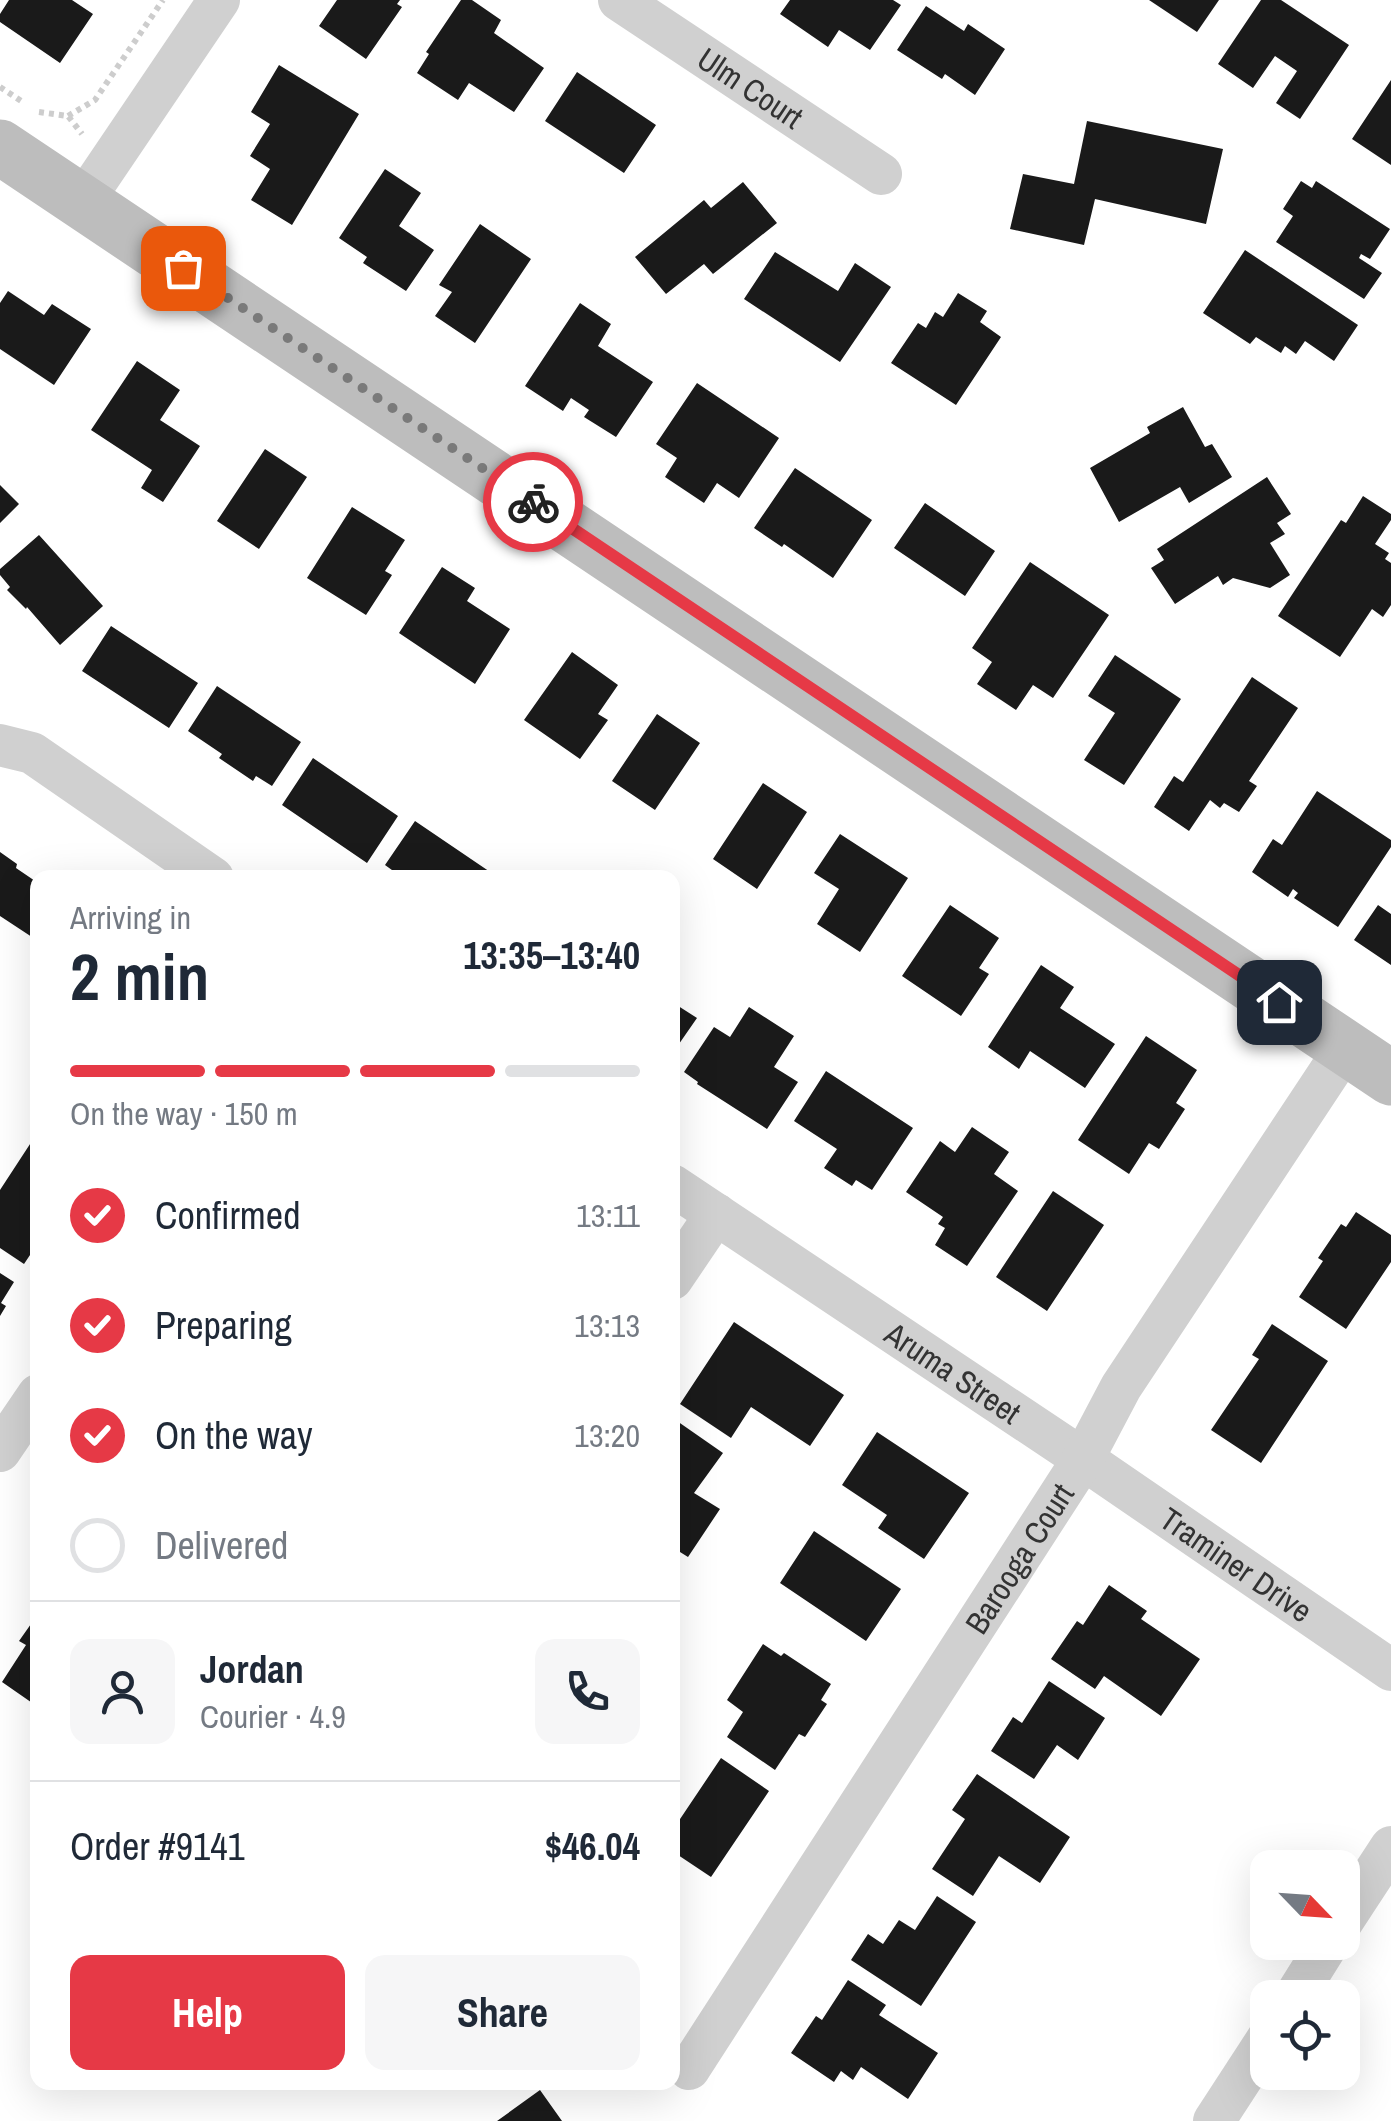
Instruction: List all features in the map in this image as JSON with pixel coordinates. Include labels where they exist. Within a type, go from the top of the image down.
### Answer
[{"type":"main road","points":[[0,147],[1391,1078]]},
{"type":"street","points":[[84,201],[219,0]]},
{"type":"street","name":"Ulm Court","points":[[619,0],[881,174]]},
{"type":"street","points":[[0,745],[32,752],[202,870]]},
{"type":"street","name":"Barooga Court","points":[[689,2070],[1083,1459],[1121,1386],[1346,1047]]},
{"type":"street","name":"Aruma Street","points":[[680,1190],[1083,1459]]},
{"type":"street","points":[[680,1267],[716,1214]]},
{"type":"street","points":[[0,1451],[30,1407]]},
{"type":"street","name":"Traminer Drive","points":[[1083,1459],[1391,1670]]},
{"type":"street","points":[[1360,1894],[1391,1847]]},
{"type":"street","points":[[1214,2121],[1250,2066]]},
{"type":"path","points":[[68,116],[95,100],[163,0]]},
{"type":"building","points":[[9,0],[72,0],[93,14],[60,63],[0,22],[0,14]]},
{"type":"building","points":[[337,0],[400,0],[397,4],[402,7],[366,59],[319,26]]},
{"type":"building","points":[[461,0],[472,0],[501,20],[494,33],[544,68],[514,112],[469,83],[458,100],[417,73],[429,54],[426,52]]},
{"type":"building","points":[[790,0],[893,0],[901,5],[870,50],[839,30],[828,47],[780,14]]},
{"type":"building","points":[[1149,0],[1219,0],[1197,32]]},
{"type":"building","points":[[1261,0],[1281,0],[1349,45],[1300,119],[1276,103],[1297,71],[1275,56],[1253,88],[1218,64]]},
{"type":"building","points":[[926,6],[964,31],[968,24],[1005,49],[975,95],[945,74],[942,79],[897,50]]},
{"type":"building","points":[[279,65],[359,114],[292,225],[251,200],[270,169],[250,156],[270,124],[251,112]]},
{"type":"building","points":[[577,72],[656,125],[624,173],[545,121]]},
{"type":"building","points":[[1391,80],[1391,165],[1352,139]]},
{"type":"building","points":[[1087,121],[1223,149],[1206,224],[1095,199],[1084,245],[1010,229],[1023,174],[1074,184]]},
{"type":"building","points":[[385,169],[421,193],[399,226],[434,250],[406,291],[363,263],[367,257],[339,238]]},
{"type":"building","points":[[1301,181],[1312,188],[1316,181],[1390,229],[1370,259],[1361,254],[1359,258],[1382,273],[1364,299],[1276,242],[1293,216],[1283,209]]},
{"type":"building","points":[[743,182],[777,223],[713,274],[704,264],[666,294],[635,257],[704,200],[711,208]]},
{"type":"building","points":[[480,224],[531,259],[475,343],[435,316],[452,292],[439,285]]},
{"type":"building","points":[[1245,250],[1358,325],[1334,361],[1305,341],[1296,354],[1285,346],[1281,353],[1256,337],[1250,344],[1203,313]]},
{"type":"building","points":[[775,252],[838,291],[855,263],[891,287],[840,362],[744,299]]},
{"type":"building","points":[[8,291],[44,315],[52,304],[91,329],[54,385],[0,349],[0,303]]},
{"type":"building","points":[[958,293],[987,311],[980,322],[1001,337],[956,405],[891,363],[918,323],[926,328],[935,312],[943,317]]},
{"type":"building","points":[[580,303],[611,324],[598,346],[653,382],[616,437],[584,417],[589,410],[571,398],[563,411],[525,386]]},
{"type":"building","points":[[137,361],[180,390],[160,420],[200,446],[163,502],[141,488],[152,470],[91,430]]},
{"type":"building","points":[[697,383],[779,438],[739,498],[717,483],[704,503],[665,477],[677,458],[656,444]]},
{"type":"building","points":[[1183,407],[1205,447],[1212,444],[1232,477],[1189,503],[1180,487],[1119,522],[1090,468],[1150,433],[1147,427]]},
{"type":"building","points":[[265,449],[307,477],[259,549],[217,521]]},
{"type":"building","points":[[795,468],[872,520],[833,578],[754,528]]},
{"type":"building","points":[[1267,477],[1291,514],[1277,523],[1285,534],[1270,543],[1290,575],[1270,588],[1233,578],[1223,585],[1218,576],[1175,604],[1151,568],[1164,560],[1157,549]]},
{"type":"building","points":[[0,485],[19,504],[0,523]]},
{"type":"building","points":[[1363,496],[1391,514],[1375,544],[1389,553],[1385,559],[1391,563],[1391,605],[1383,617],[1372,609],[1340,657],[1278,616],[1341,520],[1346,523]]},
{"type":"building","points":[[925,503],[995,551],[965,596],[894,548]]},
{"type":"building","points":[[352,507],[405,540],[385,571],[392,575],[366,615],[307,578]]},
{"type":"building","points":[[39,535],[103,606],[60,645],[7,590],[10,587],[0,575],[0,569]]},
{"type":"building","points":[[1030,562],[1109,615],[1053,698],[1033,685],[1016,710],[977,684],[992,662],[972,648]]},
{"type":"building","points":[[442,567],[475,588],[467,601],[510,629],[475,684],[399,633]]},
{"type":"building","points":[[111,626],[198,683],[169,728],[82,671]]},
{"type":"building","points":[[572,652],[618,685],[598,714],[608,720],[580,759],[524,720]]},
{"type":"building","points":[[1115,655],[1181,699],[1124,785],[1084,760],[1115,713],[1088,696]]},
{"type":"building","points":[[1252,677],[1298,708],[1249,781],[1257,786],[1239,812],[1224,803],[1220,808],[1210,800],[1189,831],[1154,807],[1174,776],[1183,782]]},
{"type":"building","points":[[217,686],[301,742],[272,786],[256,776],[253,781],[188,731]]},
{"type":"building","points":[[657,714],[700,743],[655,810],[612,781]]},
{"type":"building","points":[[313,758],[398,816],[367,863],[282,805]]},
{"type":"building","points":[[763,783],[807,812],[757,889],[713,859]]},
{"type":"building","points":[[1317,791],[1391,840],[1391,847],[1338,927],[1294,898],[1298,893],[1293,889],[1288,897],[1252,872],[1273,839],[1282,845]]},
{"type":"building","points":[[415,821],[487,870],[392,870],[385,865]]},
{"type":"building","points":[[840,834],[908,878],[860,952],[817,924],[839,889],[814,873]]},
{"type":"building","points":[[0,852],[30,878],[30,936],[0,916]]},
{"type":"building","points":[[950,905],[999,938],[979,968],[989,974],[961,1016],[902,976]]},
{"type":"building","points":[[1378,905],[1391,914],[1391,965],[1354,940]]},
{"type":"building","points":[[1041,965],[1074,987],[1060,1008],[1115,1044],[1085,1088],[1030,1051],[1019,1069],[988,1047]]},
{"type":"building","points":[[680,1007],[697,1018],[680,1042]]},
{"type":"building","points":[[749,1007],[794,1036],[774,1067],[798,1082],[767,1129],[684,1072],[714,1027],[730,1037]]},
{"type":"building","points":[[1146,1036],[1197,1070],[1176,1103],[1185,1109],[1159,1149],[1149,1143],[1129,1174],[1078,1140]]},
{"type":"building","points":[[826,1071],[913,1128],[872,1190],[856,1180],[852,1186],[824,1168],[837,1149],[794,1121]]},
{"type":"building","points":[[972,1127],[1009,1152],[994,1174],[1018,1191],[967,1266],[935,1245],[945,1228],[938,1224],[943,1217],[906,1192],[940,1141],[955,1152]]},
{"type":"building","points":[[30,1144],[30,1255],[24,1264],[0,1248],[0,1190]]},
{"type":"building","points":[[1053,1191],[1104,1225],[1047,1311],[996,1277]]},
{"type":"building","points":[[1356,1212],[1391,1235],[1391,1262],[1346,1329],[1299,1297],[1323,1261],[1318,1258],[1341,1224],[1346,1227]]},
{"type":"building","points":[[0,1273],[14,1282],[1,1303],[6,1306],[0,1316]]},
{"type":"building","points":[[734,1322],[844,1395],[810,1446],[751,1407],[731,1438],[680,1404]]},
{"type":"building","points":[[1272,1324],[1328,1361],[1261,1463],[1211,1430],[1259,1359],[1252,1355]]},
{"type":"building","points":[[680,1423],[723,1453],[694,1493],[720,1509],[688,1557],[680,1552]]},
{"type":"building","points":[[877,1432],[969,1493],[924,1559],[878,1528],[887,1515],[842,1485]]},
{"type":"building","points":[[814,1531],[901,1589],[866,1641],[780,1583]]},
{"type":"building","points":[[1109,1585],[1147,1611],[1141,1619],[1200,1659],[1161,1716],[1104,1676],[1095,1689],[1051,1659],[1077,1621],[1083,1625]]},
{"type":"building","points":[[30,1625],[30,1701],[2,1682],[26,1645],[19,1641]]},
{"type":"building","points":[[763,1644],[831,1684],[821,1700],[827,1704],[805,1737],[799,1734],[775,1770],[727,1737],[743,1712],[727,1700]]},
{"type":"building","points":[[1049,1681],[1105,1718],[1078,1760],[1057,1745],[1034,1779],[991,1751],[1013,1717],[1022,1723]]},
{"type":"building","points":[[721,1758],[769,1791],[711,1877],[680,1856],[680,1819]]},
{"type":"building","points":[[977,1774],[1070,1837],[1040,1883],[999,1856],[973,1896],[932,1869],[965,1819],[952,1810]]},
{"type":"building","points":[[937,1896],[976,1922],[921,2006],[851,1960],[868,1934],[883,1944],[899,1920],[915,1930]]},
{"type":"building","points":[[848,1980],[886,2005],[879,2015],[938,2053],[908,2099],[861,2067],[853,2080],[841,2071],[834,2082],[791,2053],[816,2016],[822,2020]]},
{"type":"building","points":[[540,2090],[562,2121],[497,2121]]},
{"type":"way so far","points":[[183,268],[533,502]]},
{"type":"route","points":[[533,502],[1279,1002]]}]
